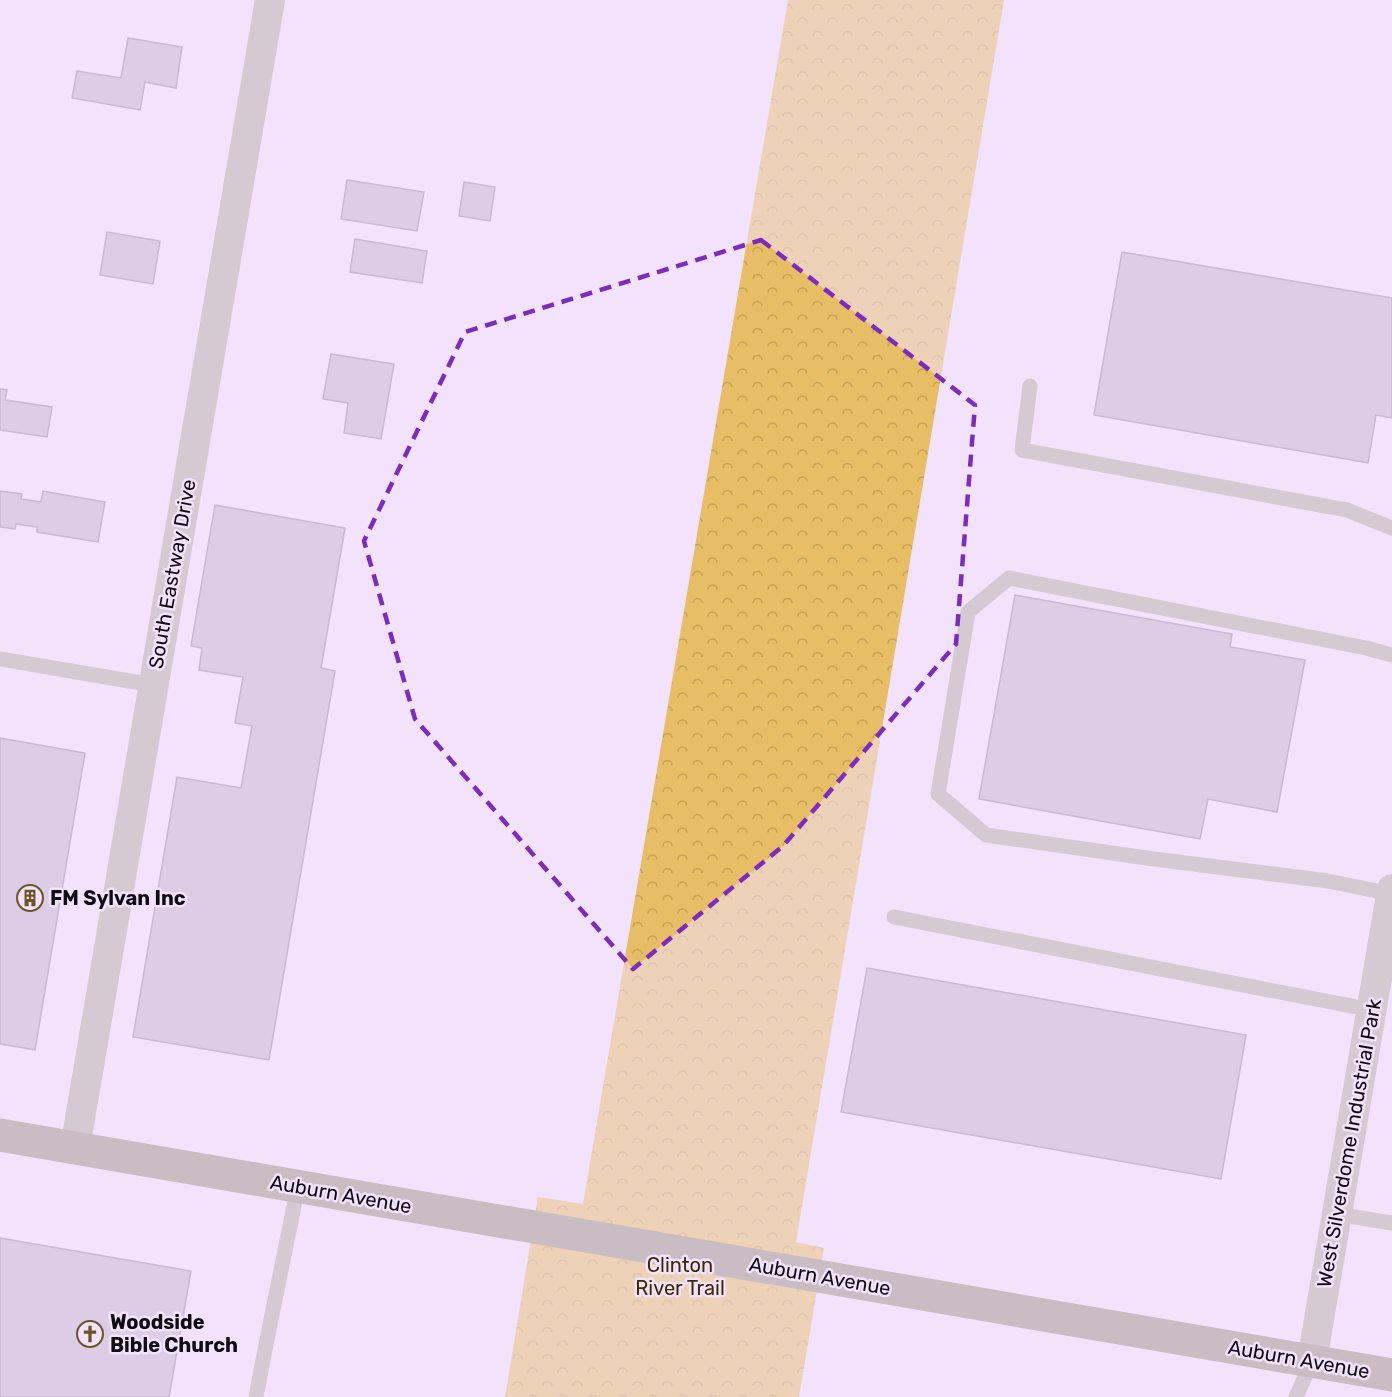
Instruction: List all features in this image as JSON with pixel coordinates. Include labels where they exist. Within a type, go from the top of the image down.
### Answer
[{"type":"main road","name":"Auburn Avenue","points":[[0,1135],[1392,1375]]},
{"type":"street","name":"South Eastway Drive","points":[[75,1148],[270,0]]},
{"type":"street","name":"West Silverdome Industrial Park","points":[[1312,1361],[1392,889]]},
{"type":"lane","points":[[1030,386],[1022,450],[1347,510],[1392,528]]},
{"type":"lane","points":[[1391,894],[1328,881],[986,835],[938,794],[968,612],[1009,578],[1392,655]]},
{"type":"lane","points":[[0,659],[153,685]]},
{"type":"lane","points":[[894,916],[1372,1011]]},
{"type":"lane","points":[[256,1397],[298,1186]]},
{"type":"lane","points":[[1337,1214],[1392,1223]]},
{"type":"lane","points":[[1296,1397],[1312,1361]]},
{"type":"highlighted area","points":[[761,240],[975,405],[956,644],[783,846],[633,969],[415,719],[364,541],[465,332]]},
{"type":"green space","name":"Clinton River Trail","points":[[788,0],[1004,0],[796,1242],[824,1248],[799,1397],[505,1397],[538,1197],[583,1204]]},
{"type":"building","points":[[128,38],[182,47],[176,88],[145,82],[140,110],[72,98],[77,71],[121,78]]},
{"type":"building","points":[[347,180],[424,192],[417,231],[341,219]]},
{"type":"building","points":[[464,182],[495,187],[490,221],[459,216]]},
{"type":"building","points":[[107,232],[160,241],[153,284],[100,275]]},
{"type":"building","points":[[355,239],[427,251],[422,283],[350,272]]},
{"type":"building","points":[[1122,252],[1392,298],[1392,418],[1376,415],[1368,463],[1094,415]]},
{"type":"building","points":[[331,354],[394,364],[381,439],[344,433],[348,403],[323,399]]},
{"type":"building","points":[[0,389],[7,390],[5,400],[52,407],[47,437],[0,430]]},
{"type":"building","points":[[0,491],[22,494],[21,499],[41,502],[43,491],[105,502],[98,542],[37,532],[37,527],[16,524],[15,529],[0,527]]},
{"type":"building","points":[[215,505],[345,528],[321,668],[335,671],[269,1060],[133,1037],[177,777],[241,788],[252,726],[235,723],[243,677],[199,670],[202,648],[191,646]]},
{"type":"building","points":[[1015,595],[1232,634],[1230,647],[1305,660],[1277,812],[1208,799],[1200,839],[979,799]]},
{"type":"building","name":"FM Sylvan Inc","points":[[0,738],[85,753],[35,1050],[0,1044]]},
{"type":"building","points":[[867,968],[1246,1035],[1221,1179],[841,1112]]},
{"type":"building","name":"Woodside Bible Church","points":[[0,1238],[191,1271],[169,1397],[0,1397]]},
{"type":"place","name":"FM Sylvan Inc","points":[[30,898]]},
{"type":"place","name":"Woodside Bible Church","points":[[90,1334]]}]
